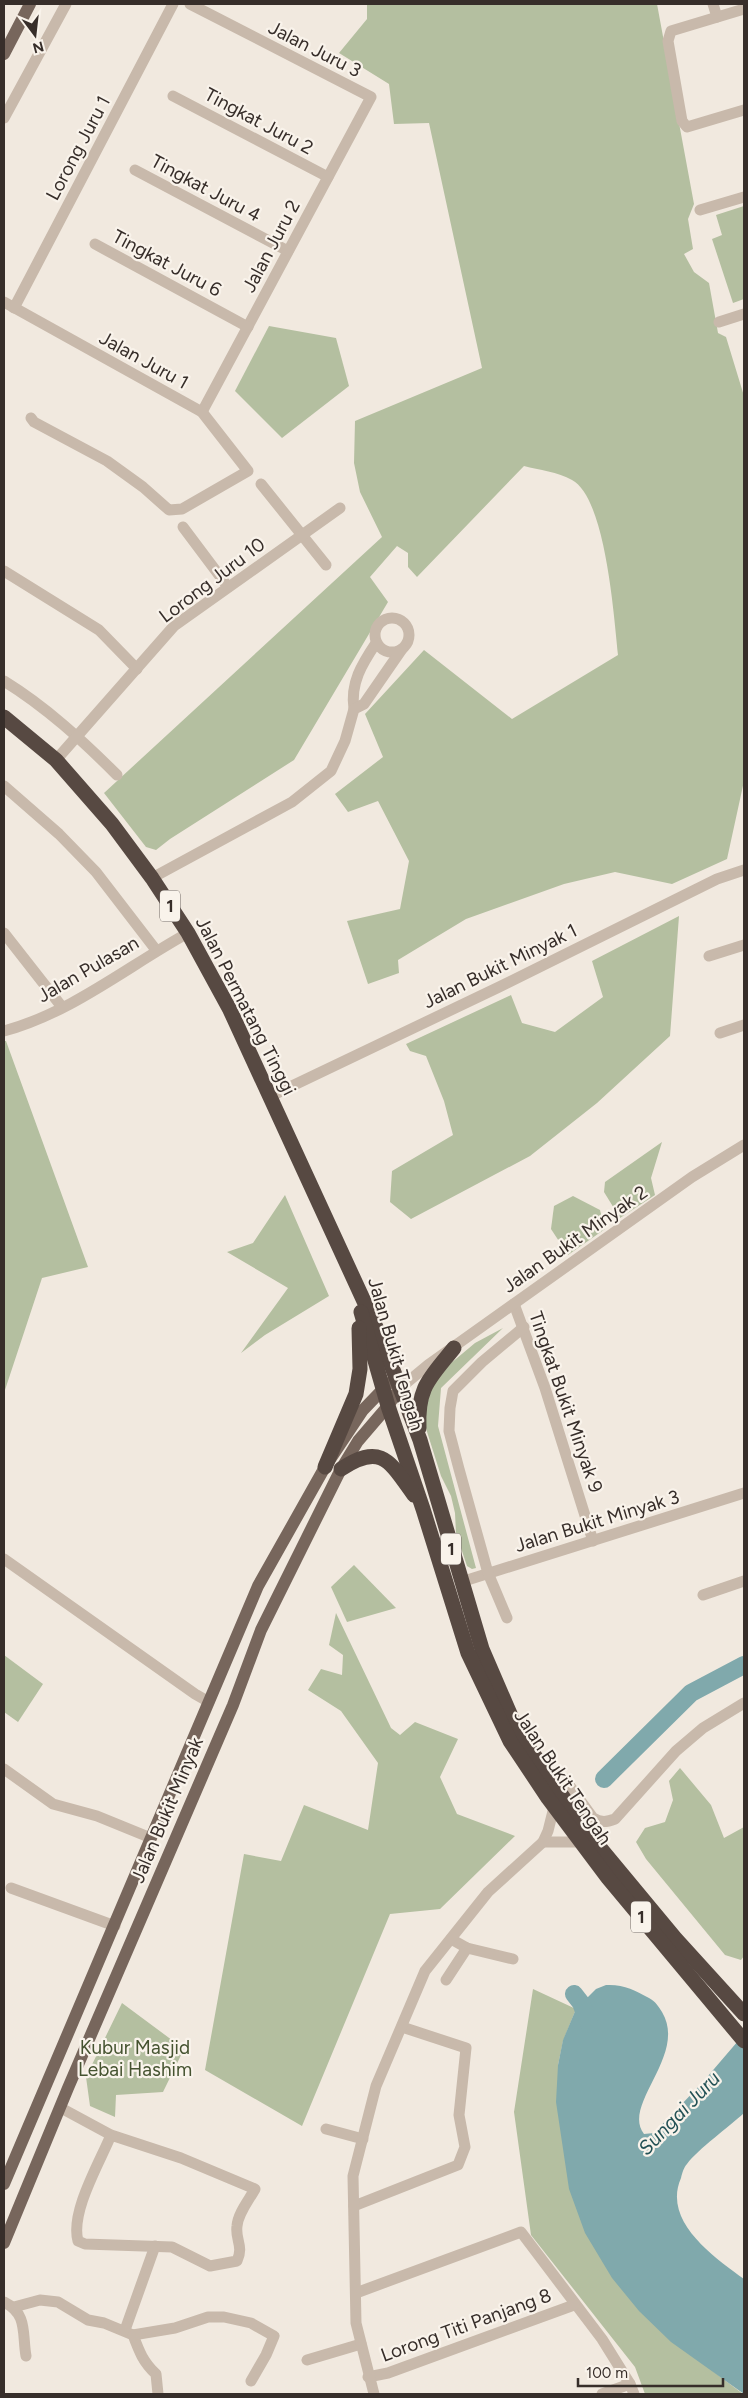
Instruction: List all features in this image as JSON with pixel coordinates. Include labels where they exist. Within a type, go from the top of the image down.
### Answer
[{"type":"highway","name":"Jalan Permatang Tinggi","points":[[4,717],[56,760],[112,824],[152,878],[188,933],[230,1010],[352,1275]]},
{"type":"highway","name":"Jalan Bukit Tengah","points":[[352,1275],[380,1336],[392,1385],[420,1440],[482,1649],[504,1703],[522,1738],[586,1832],[629,1884],[744,2013]]},
{"type":"highway","points":[[325,1467],[356,1394],[358,1382],[359,1329],[352,1275]]},
{"type":"highway","points":[[420,1440],[418,1405],[424,1389],[454,1348]]},
{"type":"highway","name":"Jalan Bukit Tengah","points":[[392,1385],[388,1406],[424,1509],[474,1668],[510,1741],[554,1807],[608,1878],[744,2041]]},
{"type":"highway","points":[[341,1469],[366,1456],[379,1457],[391,1464],[424,1509]]},
{"type":"main road","points":[[4,54],[30,4]]},
{"type":"main road","name":"Jalan Bukit Minyak","points":[[4,2184],[258,1586],[325,1467],[362,1410],[392,1385]]},
{"type":"main road","name":"Jalan Bukit Minyak","points":[[4,2243],[134,1933],[233,1705],[260,1630],[341,1469],[358,1441],[388,1406]]},
{"type":"main road","points":[[125,1901],[127,1907],[134,1910],[146,1907]]},
{"type":"main road","points":[[115,1926],[123,1923],[131,1926],[134,1933]]},
{"type":"street","points":[[4,118],[66,4]]},
{"type":"street","name":"Lorong Juru 1","points":[[7,306],[173,4]]},
{"type":"street","name":"Jalan Juru 3","points":[[190,4],[371,97]]},
{"type":"street","points":[[713,4],[717,17]]},
{"type":"street","points":[[744,9],[671,31],[668,41],[682,121],[687,127],[744,110]]},
{"type":"street","name":"Tingkat Juru 2","points":[[173,96],[328,177]]},
{"type":"street","name":"Jalan Juru 2","points":[[202,412],[371,97]]},
{"type":"street","name":"Tingkat Juru 4","points":[[134,170],[288,251]]},
{"type":"street","points":[[700,210],[744,197]]},
{"type":"street","name":"Tingkat Juru 6","points":[[95,244],[248,326]]},
{"type":"street","name":"Jalan Juru 1","points":[[7,306],[202,412],[248,471],[182,509],[169,510],[143,487],[107,461],[34,422],[31,418]]},
{"type":"street","points":[[719,322],[744,314]]},
{"type":"street","points":[[261,484],[326,565]]},
{"type":"street","name":"Lorong Juru 10","points":[[56,760],[138,670],[174,626],[340,508]]},
{"type":"street","points":[[183,527],[228,587]]},
{"type":"street","points":[[4,571],[99,630],[138,670]]},
{"type":"street","points":[[354,709],[364,704],[408,642],[409,631],[402,621],[392,618],[381,622],[375,631],[376,643],[380,648],[390,652],[402,649]]},
{"type":"street","points":[[152,878],[292,802],[331,771],[345,741],[354,709],[352,697],[359,669],[376,643]]},
{"type":"street","points":[[4,681],[33,699],[77,736],[118,775]]},
{"type":"street","points":[[4,786],[58,834],[96,872],[156,950]]},
{"type":"street","name":"Jalan Bukit Minyak 1","points":[[271,1096],[505,984],[716,879],[744,870]]},
{"type":"street","points":[[4,933],[62,1007]]},
{"type":"street","name":"Jalan Pulasan","points":[[4,1031],[62,1007],[156,950],[188,933]]},
{"type":"street","points":[[709,956],[744,945]]},
{"type":"street","points":[[720,1033],[744,1025]]},
{"type":"street","name":"Jalan Bukit Minyak 2","points":[[392,1385],[454,1348],[692,1177],[744,1145]]},
{"type":"street","name":"Tingkat Bukit Minyak 9","points":[[514,1304],[524,1327],[593,1540]]},
{"type":"street","points":[[507,1618],[488,1573],[449,1431],[450,1408],[453,1391],[482,1362],[524,1327]]},
{"type":"street","name":"Jalan Bukit Minyak 3","points":[[461,1582],[744,1492]]},
{"type":"street","points":[[4,1559],[209,1702]]},
{"type":"street","points":[[703,1594],[744,1581]]},
{"type":"street","points":[[552,1783],[556,1779],[564,1778],[598,1822],[607,1822],[615,1819],[676,1751],[703,1728],[744,1703]]},
{"type":"street","points":[[4,1769],[53,1804],[97,1816],[151,1838]]},
{"type":"street","points":[[374,2394],[368,2377],[356,2323],[354,2176],[376,2086],[426,1972],[488,1892],[543,1842],[554,1807]]},
{"type":"street","points":[[543,1842],[581,1842]]},
{"type":"street","points":[[11,1888],[115,1926]]},
{"type":"street","points":[[451,1939],[467,1948],[514,1959]]},
{"type":"street","points":[[446,1980],[467,1948]]},
{"type":"street","points":[[354,2206],[458,2164],[465,2147],[459,2115],[466,2048],[402,2027]]},
{"type":"street","points":[[61,2108],[111,2135],[181,2158],[255,2190],[243,2208],[236,2226],[241,2252],[237,2261],[210,2266],[172,2247],[85,2244],[78,2241],[75,2232],[84,2200],[111,2135]]},
{"type":"street","points":[[326,2129],[363,2139]]},
{"type":"street","points":[[356,2293],[520,2232],[574,2305],[602,2339],[632,2389],[602,2394]]},
{"type":"street","points":[[154,2246],[129,2332],[140,2354],[156,2374],[158,2394]]},
{"type":"street","points":[[9,2304],[40,2300],[58,2302],[88,2320],[129,2332],[175,2328],[208,2316],[224,2317],[251,2323],[274,2336],[266,2355],[251,2381]]},
{"type":"street","points":[[9,2304],[24,2323],[23,2338],[26,2356]]},
{"type":"street","name":"Lorong Titi Panjang 8","points":[[368,2377],[388,2373],[574,2305]]},
{"type":"street","points":[[307,2360],[361,2344]]},
{"type":"green space","points":[[367,4],[657,4],[694,204],[688,219],[693,249],[684,254],[694,272],[709,283],[718,333],[726,337],[744,396],[744,781],[727,859],[672,884],[615,872],[564,884],[466,919],[398,960],[399,973],[368,984],[347,921],[400,909],[409,861],[378,801],[348,812],[335,794],[383,757],[365,714],[424,650],[512,719],[618,655],[611,588],[600,534],[593,510],[584,491],[572,480],[555,473],[524,466],[417,577],[408,567],[408,553],[397,546],[370,577],[388,602],[294,760],[170,839],[156,850],[146,847],[104,793],[382,537],[360,492],[354,463],[355,421],[482,368],[429,123],[394,124],[389,84],[339,53],[367,19]]},
{"type":"green space","points":[[744,206],[744,299],[733,303],[712,239],[722,235],[716,215]]},
{"type":"green space","points":[[269,326],[336,338],[349,386],[282,438],[235,391]]},
{"type":"green space","points":[[679,916],[670,1036],[597,1103],[530,1156],[411,1219],[390,1202],[392,1171],[453,1135],[444,1101],[426,1056],[410,1051],[406,1044],[511,995],[522,1023],[555,1032],[603,997],[592,961]]},
{"type":"green space","points":[[4,1041],[6,1041],[88,1267],[42,1278],[4,1393]]},
{"type":"green space","points":[[662,1142],[651,1178],[655,1195],[620,1218],[604,1192],[605,1182]]},
{"type":"green space","points":[[285,1195],[329,1296],[265,1335],[241,1353],[288,1288],[227,1252],[253,1243]]},
{"type":"green space","points":[[573,1196],[600,1210],[605,1229],[568,1255],[551,1229],[554,1206]]},
{"type":"green space","points":[[503,1328],[441,1388],[438,1426],[476,1568],[472,1569],[467,1566],[456,1533],[455,1513],[451,1496],[441,1476],[423,1419],[423,1396],[444,1369],[475,1343]]},
{"type":"green space","points":[[354,1565],[396,1608],[347,1622],[331,1587]]},
{"type":"green space","points":[[336,1613],[391,1728],[400,1735],[415,1722],[458,1739],[440,1777],[457,1814],[515,1836],[440,1909],[390,1914],[302,2126],[205,2070],[244,1854],[281,1861],[304,1805],[368,1830],[378,1763],[341,1711],[308,1690],[321,1669],[342,1675],[343,1655],[329,1645]]},
{"type":"green space","points":[[4,1655],[43,1684],[18,1722],[4,1712]]},
{"type":"green space","points":[[680,1768],[711,1805],[724,1838],[744,1827],[744,1956],[741,1960],[725,1955],[646,1859],[636,1842],[645,1828],[665,1822],[673,1800],[669,1781]]},
{"type":"green space","points":[[533,1989],[576,2009],[563,2041],[558,2065],[714,2372],[743,2394],[645,2394],[635,2367],[531,2235],[514,2112]]},
{"type":"green space","name":"Kubur Masjid Lebai Hashim","points":[[122,2003],[184,2049],[163,2092],[116,2095],[115,2117],[90,2106],[86,2077]]},
{"type":"water","name":"Sungai Juru","points":[[606,1985],[618,1985],[629,1988],[657,2004],[668,2028],[667,2045],[662,2062],[646,2094],[641,2109],[639,2122],[644,2134],[654,2133],[702,2083],[744,2034],[744,2113],[698,2152],[686,2165],[677,2194],[679,2209],[685,2223],[694,2236],[706,2249],[744,2279],[744,2394],[671,2342],[639,2311],[612,2278],[585,2233],[569,2189],[556,2102],[558,2065],[563,2040],[576,2009],[596,1989]]},
{"type":"waterway","points":[[604,1779],[691,1693],[744,1665]]},
{"type":"waterway","points":[[574,1994],[581,2003],[589,2024]]}]
